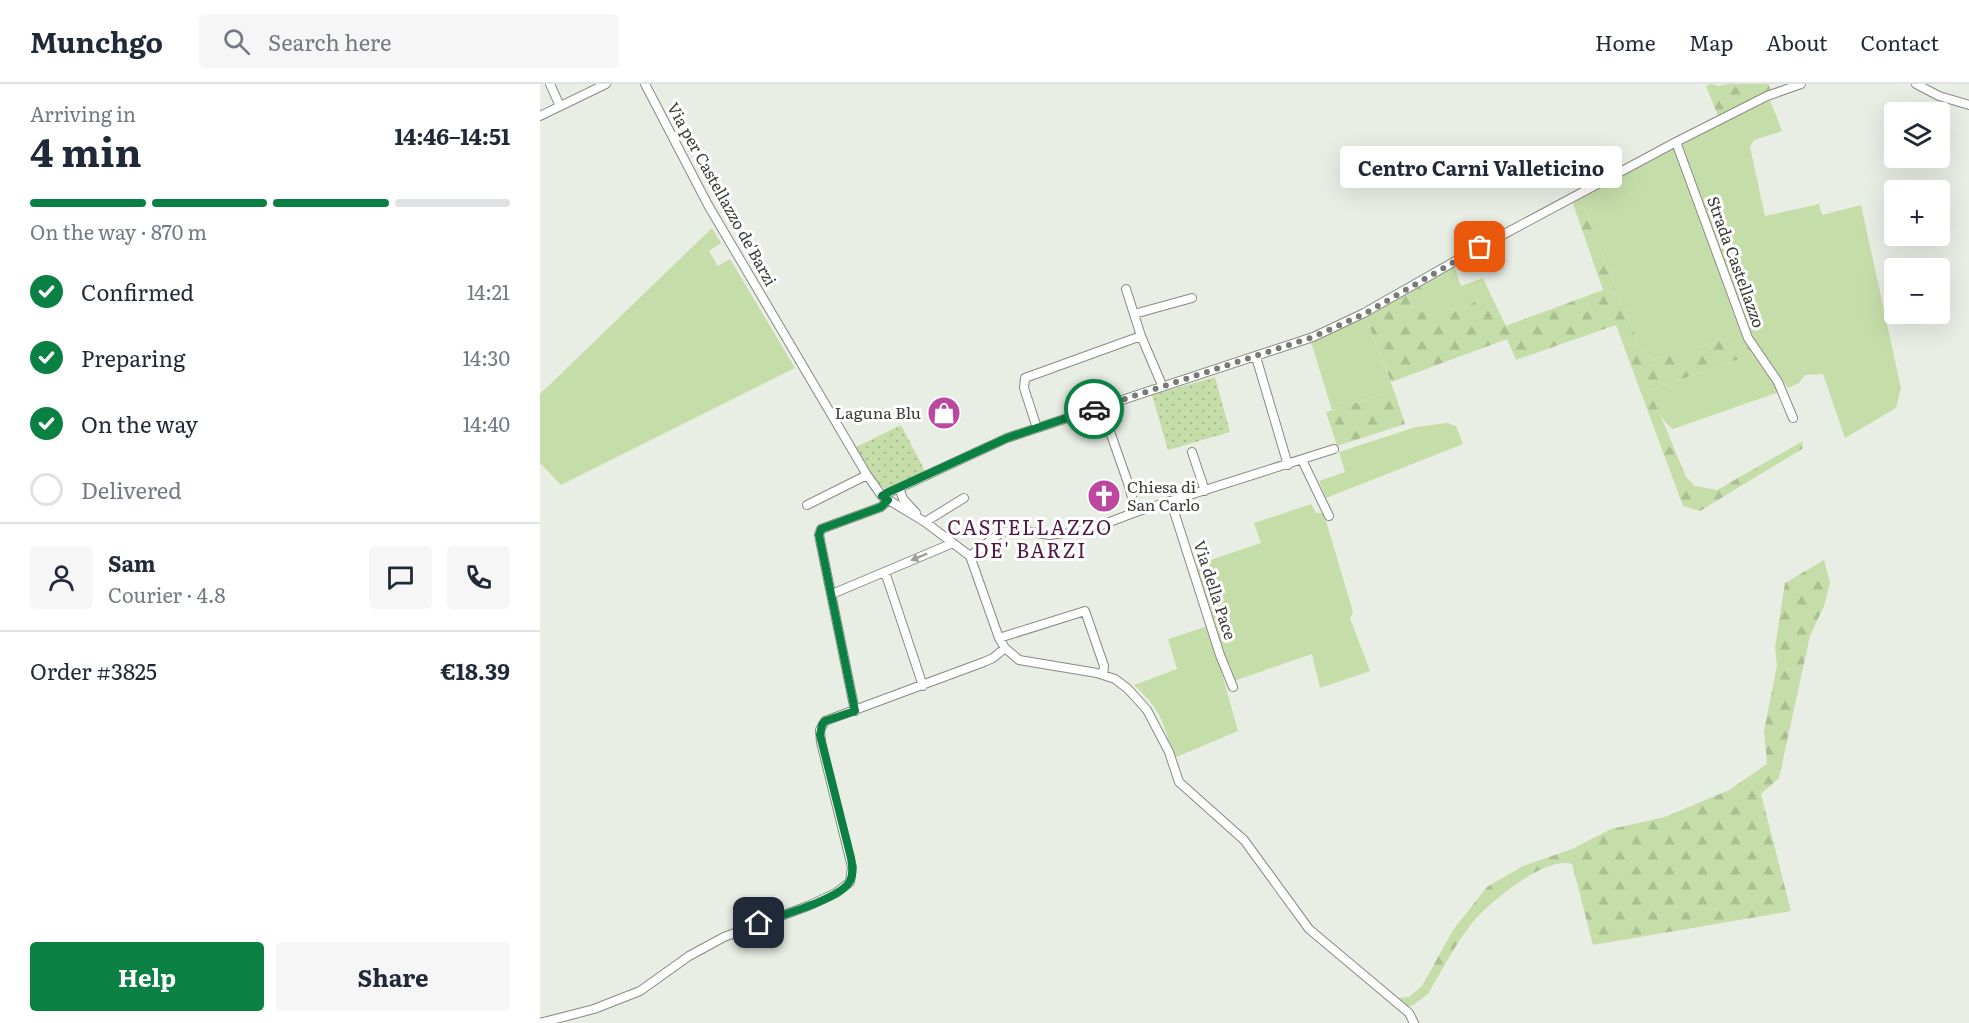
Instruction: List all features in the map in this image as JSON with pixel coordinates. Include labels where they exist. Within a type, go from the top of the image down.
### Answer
[{"type":"street","points":[[550,84],[560,106]]},
{"type":"street","points":[[540,116],[606,84]]},
{"type":"street","name":"Via per Castellazzo de'Barzi","points":[[645,84],[708,205],[773,318],[867,475],[885,498]]},
{"type":"street","points":[[855,711],[819,535],[821,529],[881,507],[885,498],[906,485],[1007,438],[1162,385],[1298,343],[1364,314],[1605,179],[1767,96],[1801,84]]},
{"type":"street","points":[[1916,84],[1939,96],[1969,105]]},
{"type":"street","name":"Strada Castellazzo","points":[[1677,142],[1745,331],[1753,347],[1778,382],[1793,418]]},
{"type":"street","points":[[1126,289],[1141,336],[1162,385]]},
{"type":"street","points":[[1134,314],[1192,298]]},
{"type":"street","points":[[1037,428],[1024,388],[1025,378],[1141,336]]},
{"type":"street","points":[[1256,357],[1288,465]]},
{"type":"street","points":[[1101,406],[1136,512]]},
{"type":"street","points":[[970,556],[1002,532],[1019,530],[1050,535],[1091,529],[1136,512],[1334,449]]},
{"type":"street","points":[[1192,452],[1204,491]]},
{"type":"street","points":[[1302,460],[1329,516]]},
{"type":"street","points":[[807,505],[867,475]]},
{"type":"street","points":[[885,498],[901,494],[906,485]]},
{"type":"street","points":[[901,494],[925,522]]},
{"type":"street","points":[[885,498],[925,522],[970,556],[999,638],[1005,648],[1019,660],[1103,675],[1115,679],[1128,689],[1147,710],[1169,752],[1179,782],[1244,840],[1309,929],[1408,1013],[1414,1023]]},
{"type":"street","points":[[925,522],[964,498]]},
{"type":"street","name":"Via della Pace","points":[[1170,502],[1220,656],[1233,687]]},
{"type":"street","points":[[832,594],[953,543]]},
{"type":"street","points":[[885,572],[923,686]]},
{"type":"street","points":[[999,638],[1084,611],[1104,666],[1103,675]]},
{"type":"street","points":[[540,1023],[585,1012],[640,991],[689,956],[715,942],[742,929],[815,903],[844,888],[850,882],[852,867],[821,742],[820,730],[825,721],[993,658],[1005,648]]},
{"type":"green space","points":[[1711,84],[1719,86],[1768,84],[1771,89],[1718,116],[1706,86]]},
{"type":"green space","points":[[1770,100],[1782,131],[1754,140],[1750,147],[1765,216],[1819,204],[1822,215],[1861,205],[1884,310],[1884,324],[1887,324],[1901,388],[1896,408],[1845,438],[1823,374],[1805,375],[1799,383],[1788,388],[1760,350],[1749,330],[1681,145]]},
{"type":"green space","points":[[1674,148],[1741,334],[1649,361],[1642,353],[1580,198]]},
{"type":"green space","points":[[1580,198],[1642,353],[1649,361],[1741,334],[1754,354],[1650,390],[1686,477],[1695,486],[1717,490],[1803,441],[1802,449],[1700,511],[1683,506],[1616,325],[1516,360],[1507,339],[1391,382],[1365,315],[1420,285],[1433,320],[1491,295],[1506,326],[1603,290],[1572,201]]},
{"type":"green space","points":[[712,228],[721,243],[709,251],[718,266],[730,259],[795,368],[561,485],[540,463],[540,394]]},
{"type":"green space","points":[[1454,266],[1461,286],[1483,278],[1491,295],[1433,321],[1420,285]]},
{"type":"green space","points":[[1365,315],[1394,391],[1332,410],[1311,342]]},
{"type":"green space","points":[[1754,354],[1779,392],[1673,429],[1665,422],[1650,390]]},
{"type":"green space","points":[[1215,377],[1230,432],[1168,450],[1152,395]]},
{"type":"green space","points":[[1394,391],[1405,424],[1337,446],[1326,412]]},
{"type":"green space","points":[[1447,423],[1456,426],[1463,444],[1326,498],[1319,481],[1345,472],[1339,452],[1416,427]]},
{"type":"green space","points":[[901,425],[926,473],[889,490],[878,485],[856,447]]},
{"type":"green space","points":[[1311,504],[1316,513],[1323,513],[1326,521],[1353,612],[1350,618],[1370,671],[1320,688],[1312,654],[1234,681],[1230,664],[1220,666],[1238,731],[1174,758],[1156,710],[1134,685],[1177,669],[1168,639],[1214,624],[1196,565],[1261,543],[1254,523]]},
{"type":"green space","points":[[1824,560],[1830,583],[1824,606],[1810,636],[1779,778],[1761,794],[1791,911],[1593,945],[1572,864],[1560,863],[1547,867],[1518,883],[1480,914],[1460,939],[1428,994],[1413,1005],[1406,1007],[1396,998],[1409,997],[1422,986],[1453,930],[1487,887],[1523,866],[1572,849],[1611,829],[1665,817],[1729,790],[1767,764],[1764,731],[1777,666],[1775,647],[1785,583]]},
{"type":"way so far","points":[[1094,409],[1313,337],[1364,314],[1480,247]]},
{"type":"place","name":"Centro Carni Valleticino","points":[[1480,247]]},
{"type":"place","name":"Laguna Blu","points":[[944,413]]},
{"type":"place","name":"Chiesa di San Carlo","points":[[1104,496]]},
{"type":"district","name":"CASTELLAZZO DE' BARZI","points":[[1030,540]]},
{"type":"route","points":[[759,923],[808,906],[836,893],[850,882],[852,875],[851,858],[820,735],[825,721],[855,711],[819,535],[821,529],[881,507],[888,500],[882,496],[887,493],[1007,438],[1094,409]]}]
